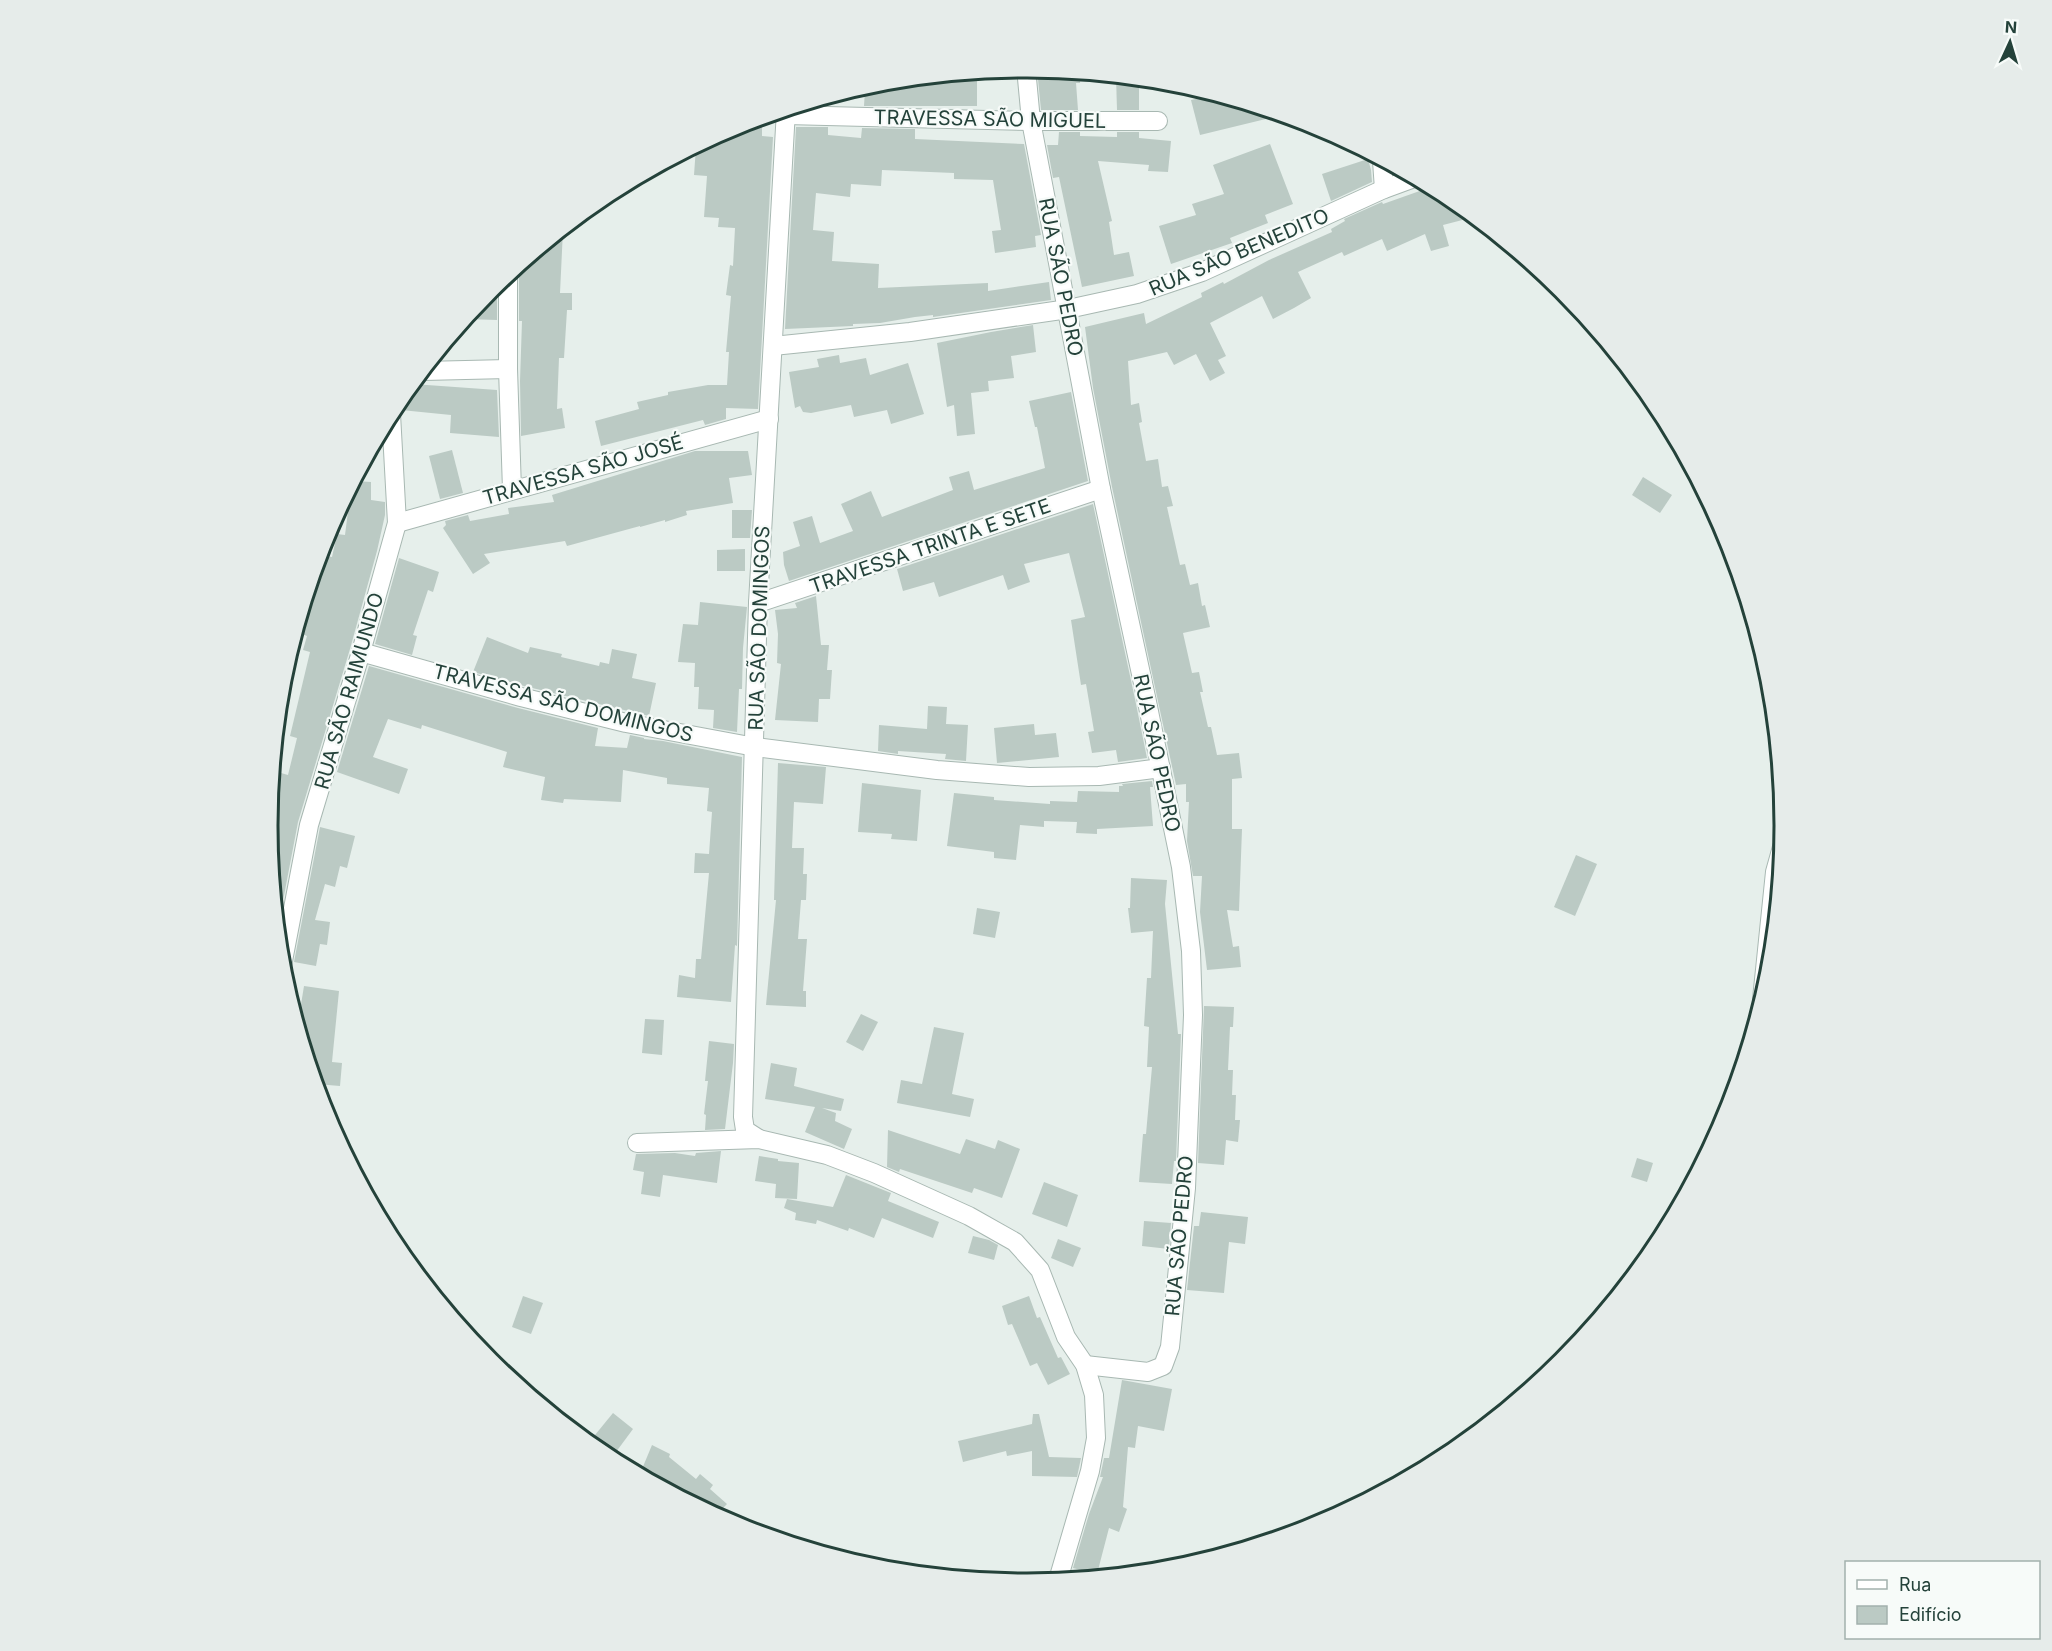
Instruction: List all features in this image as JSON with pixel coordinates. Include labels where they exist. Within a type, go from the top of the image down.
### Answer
[{"type":"street","name":"RUA SÃO PEDRO","points":[[1027,78],[1031,121],[1101,489],[1181,867],[1191,951],[1192,993],[1186,1188],[1170,1347],[1163,1366],[1148,1372],[1085,1365]]},
{"type":"street","name":"TRAVESSA SÃO MIGUEL","points":[[803,113],[1031,121],[1158,121]]},
{"type":"street","name":"RUA SÃO DOMINGOS","points":[[759,1139],[745,1130],[743,1117],[758,603],[786,118]]},
{"type":"street","points":[[1383,169],[1384,189]]},
{"type":"street","name":"RUA SÃO BENEDITO","points":[[773,346],[910,332],[1068,309],[1137,294],[1202,272],[1405,181]]},
{"type":"street","points":[[508,287],[512,490]]},
{"type":"street","points":[[432,371],[508,369]]},
{"type":"street","name":"TRAVESSA SÃO JOSÉ","points":[[397,523],[769,418]]},
{"type":"street","name":"RUA SÃO RAIMUNDO","points":[[287,938],[309,825],[362,652],[397,523],[392,430]]},
{"type":"street","name":"TRAVESSA TRINTA E SETE","points":[[758,603],[1101,489]]},
{"type":"street","name":"TRAVESSA SÃO DOMINGOS","points":[[362,652],[520,697],[626,723],[754,747],[937,770],[1029,777],[1099,776],[1161,768]]},
{"type":"street","points":[[638,1143],[759,1139],[827,1155],[874,1173],[969,1216],[1015,1242],[1040,1270],[1066,1337],[1085,1365],[1094,1395],[1096,1438],[1090,1471],[1060,1572]]},
{"type":"building","points":[[1038,78],[1080,80],[1080,83],[1076,83],[1078,110],[1041,110]]},
{"type":"building","points":[[977,80],[977,106],[864,106],[865,96],[928,84]]},
{"type":"building","points":[[1116,83],[1139,86],[1139,110],[1117,110]]},
{"type":"building","points":[[1199,98],[1219,103],[1267,119],[1200,135],[1191,100]]},
{"type":"building","points":[[762,127],[762,136],[773,137],[758,409],[726,408],[726,419],[705,425],[703,420],[601,446],[595,421],[639,409],[637,402],[668,395],[668,392],[708,385],[727,385],[729,352],[726,352],[731,296],[726,295],[730,265],[733,266],[735,228],[718,227],[719,218],[704,217],[707,176],[694,175],[695,155]]},
{"type":"building","points":[[796,127],[828,127],[828,135],[861,138],[862,128],[915,129],[915,139],[1024,144],[1041,235],[1035,236],[1036,247],[995,253],[992,231],[1001,230],[993,180],[954,179],[954,173],[882,170],[881,186],[851,184],[850,197],[816,193],[813,230],[834,232],[832,261],[879,264],[878,288],[988,283],[988,291],[1049,282],[1051,300],[933,317],[933,315],[880,323],[853,324],[853,326],[785,329]]},
{"type":"building","points":[[1059,132],[1080,132],[1080,136],[1117,137],[1117,132],[1139,132],[1139,138],[1171,141],[1168,172],[1148,171],[1149,165],[1098,161],[1112,221],[1109,222],[1114,255],[1129,252],[1134,276],[1082,287],[1059,177],[1053,178],[1047,145],[1058,145]]},
{"type":"building","points":[[1270,144],[1293,204],[1265,215],[1268,223],[1230,238],[1232,243],[1171,264],[1159,226],[1196,215],[1192,204],[1224,194],[1213,165]]},
{"type":"building","points":[[1366,160],[1369,161],[1372,182],[1331,201],[1322,174]]},
{"type":"building","points":[[1420,191],[1463,220],[1443,225],[1449,246],[1431,251],[1425,234],[1387,251],[1382,239],[1344,256],[1342,252],[1298,272],[1311,298],[1273,319],[1262,296],[1210,323],[1226,356],[1218,360],[1225,373],[1210,381],[1196,354],[1174,365],[1167,352],[1128,361],[1131,405],[1139,403],[1142,422],[1139,423],[1146,461],[1158,459],[1162,487],[1168,486],[1173,506],[1167,507],[1180,565],[1185,564],[1190,585],[1198,583],[1202,606],[1205,605],[1210,627],[1183,633],[1192,673],[1199,672],[1203,692],[1200,692],[1217,755],[1239,753],[1242,778],[1232,779],[1232,829],[1242,829],[1239,911],[1227,910],[1233,947],[1239,946],[1241,967],[1207,970],[1200,912],[1202,876],[1193,876],[1187,841],[1189,802],[1186,802],[1186,784],[1176,785],[1112,487],[1093,388],[1085,327],[1144,313],[1146,324],[1202,297],[1201,293],[1223,282],[1224,284],[1269,260],[1332,232],[1331,229],[1345,221],[1344,219],[1382,202],[1383,204]]},
{"type":"building","points":[[563,239],[560,293],[572,293],[572,310],[567,310],[564,358],[559,358],[557,409],[562,408],[565,428],[521,436],[522,321],[519,321],[519,276]]},
{"type":"building","points":[[497,297],[497,320],[477,319]]},
{"type":"building","points":[[1033,325],[1036,352],[1011,356],[1014,378],[988,381],[989,391],[971,393],[975,434],[957,436],[954,405],[947,407],[937,343]]},
{"type":"building","points":[[839,355],[840,363],[866,358],[870,375],[908,363],[924,414],[891,424],[887,410],[854,417],[851,405],[811,413],[803,412],[800,406],[795,408],[789,372],[819,367],[817,359]]},
{"type":"building","points":[[422,385],[497,390],[499,437],[450,433],[451,415],[404,410]]},
{"type":"building","points":[[1071,392],[1088,481],[789,581],[783,552],[800,546],[793,522],[812,516],[820,543],[853,531],[841,504],[871,491],[882,517],[953,490],[949,477],[969,471],[974,490],[1045,468],[1029,401]]},
{"type":"building","points":[[452,450],[463,493],[440,499],[429,456]]},
{"type":"building","points":[[695,451],[748,451],[752,475],[729,478],[733,503],[686,511],[687,515],[665,522],[665,520],[640,526],[567,546],[565,541],[484,554],[490,563],[473,574],[443,528],[446,525],[445,521],[468,515],[470,521],[509,514],[508,508],[554,502],[552,495]]},
{"type":"building","points":[[1643,477],[1672,495],[1660,513],[1632,495]]},
{"type":"building","points":[[363,482],[371,482],[371,500],[385,502],[385,515],[350,649],[298,822],[283,902],[278,826],[280,777],[281,773],[288,775],[297,738],[290,736],[310,652],[303,650],[307,636],[303,635],[318,585],[329,556],[332,557],[337,535],[345,535],[348,512],[356,495]]},
{"type":"building","points":[[1093,504],[1147,758],[1118,762],[1116,750],[1092,753],[1088,732],[1094,731],[1086,684],[1081,685],[1071,620],[1085,617],[1069,553],[1024,564],[1030,582],[1008,590],[1003,575],[939,597],[934,582],[903,591],[897,569]]},
{"type":"building","points":[[732,510],[752,510],[750,538],[732,538]]},
{"type":"building","points":[[745,549],[745,571],[717,571],[717,550]]},
{"type":"building","points":[[399,558],[439,572],[433,592],[428,590],[413,635],[417,636],[412,655],[375,644]]},
{"type":"building","points":[[816,596],[821,645],[829,645],[827,670],[832,670],[830,699],[819,699],[818,722],[775,720],[781,664],[777,663],[778,634],[775,610],[797,608],[795,603]]},
{"type":"building","points":[[700,602],[747,607],[737,732],[713,728],[714,710],[698,709],[699,687],[694,687],[695,663],[678,662],[683,624],[698,625]]},
{"type":"building","points":[[487,637],[528,653],[530,647],[599,666],[600,662],[609,664],[612,649],[637,654],[632,678],[656,683],[649,716],[473,672]]},
{"type":"building","points":[[369,666],[598,728],[595,746],[627,748],[630,735],[742,757],[737,946],[735,945],[731,1002],[677,997],[679,975],[695,978],[696,959],[701,959],[709,873],[694,873],[695,853],[709,854],[712,812],[707,811],[709,788],[667,784],[667,778],[623,770],[621,802],[564,799],[563,803],[541,800],[545,777],[503,767],[507,752],[422,725],[421,729],[388,719],[373,757],[408,769],[399,794],[337,772]]},
{"type":"building","points":[[928,706],[947,707],[946,724],[968,725],[966,761],[945,759],[946,754],[898,751],[898,754],[878,751],[879,725],[927,729]]},
{"type":"building","points":[[1034,724],[1035,735],[1056,733],[1059,757],[997,763],[994,728]]},
{"type":"building","points":[[778,763],[826,767],[823,804],[794,802],[792,848],[804,848],[803,874],[807,874],[806,900],[801,900],[798,939],[807,939],[803,991],[806,991],[806,1007],[766,1005],[776,900],[774,900]]},
{"type":"building","points":[[1152,781],[1153,787],[1150,787],[1153,826],[1097,829],[1097,834],[1076,833],[1077,822],[1044,821],[1044,827],[1020,825],[1016,860],[994,858],[994,852],[947,846],[954,793],[994,797],[994,800],[1050,804],[1050,801],[1077,802],[1078,791],[1119,792],[1119,786],[1123,786],[1122,784]]},
{"type":"building","points":[[862,783],[921,790],[917,841],[891,839],[892,834],[858,832]]},
{"type":"building","points":[[320,827],[355,836],[347,868],[340,866],[335,887],[325,884],[315,920],[330,922],[327,945],[320,944],[316,966],[294,962]]},
{"type":"building","points":[[1576,855],[1597,864],[1575,916],[1554,907]]},
{"type":"building","points":[[1131,878],[1167,880],[1165,904],[1178,1034],[1181,1034],[1176,1161],[1174,1161],[1172,1184],[1139,1182],[1152,1067],[1147,1067],[1149,1027],[1144,1026],[1147,978],[1151,978],[1153,931],[1131,933],[1128,908],[1130,908]]},
{"type":"building","points":[[977,908],[1000,912],[995,938],[973,934]]},
{"type":"building","points":[[304,986],[339,991],[332,1062],[342,1063],[340,1086],[325,1085],[301,1005]]},
{"type":"building","points":[[1204,1006],[1234,1007],[1233,1027],[1230,1027],[1228,1070],[1233,1070],[1232,1095],[1236,1095],[1235,1120],[1240,1120],[1238,1142],[1226,1140],[1224,1165],[1198,1163]]},
{"type":"building","points":[[861,1014],[878,1022],[863,1051],[846,1042]]},
{"type":"building","points":[[645,1019],[664,1020],[662,1055],[642,1053]]},
{"type":"building","points":[[934,1027],[964,1033],[952,1094],[974,1099],[970,1117],[897,1103],[901,1080],[922,1084]]},
{"type":"building","points":[[709,1041],[734,1044],[725,1129],[705,1130],[706,1115],[704,1114],[708,1081],[705,1081]]},
{"type":"building","points":[[771,1063],[797,1068],[794,1086],[844,1099],[841,1111],[822,1108],[836,1113],[835,1121],[852,1129],[844,1149],[805,1132],[815,1107],[765,1099]]},
{"type":"building","points":[[888,1130],[960,1154],[966,1139],[995,1149],[998,1140],[1020,1149],[1002,1198],[974,1188],[972,1193],[900,1169],[899,1172],[887,1167]]},
{"type":"building","points":[[721,1151],[717,1183],[663,1175],[660,1197],[641,1194],[644,1172],[633,1170],[636,1154],[675,1153],[695,1156],[696,1153]]},
{"type":"building","points":[[759,1156],[799,1163],[797,1199],[775,1198],[776,1184],[755,1181]]},
{"type":"building","points":[[1637,1158],[1653,1163],[1647,1182],[1631,1177]]},
{"type":"building","points":[[846,1175],[891,1193],[888,1201],[939,1222],[933,1238],[882,1218],[874,1238],[849,1228],[848,1231],[817,1220],[816,1224],[795,1220],[796,1213],[784,1208],[787,1199],[833,1207]]},
{"type":"building","points":[[1044,1182],[1078,1195],[1067,1227],[1032,1214]]},
{"type":"building","points":[[1201,1212],[1248,1217],[1245,1244],[1229,1242],[1224,1293],[1187,1290],[1194,1226],[1199,1226]]},
{"type":"building","points":[[1144,1221],[1171,1223],[1169,1249],[1142,1246]]},
{"type":"building","points":[[973,1236],[998,1245],[994,1260],[968,1253]]},
{"type":"building","points":[[1058,1239],[1081,1248],[1073,1267],[1051,1258]]},
{"type":"building","points":[[523,1296],[543,1303],[531,1334],[512,1327]]},
{"type":"building","points":[[1029,1296],[1037,1318],[1040,1317],[1058,1358],[1061,1357],[1070,1374],[1048,1385],[1037,1363],[1030,1366],[1012,1324],[1008,1325],[1002,1306]]},
{"type":"building","points":[[1122,1380],[1172,1389],[1164,1431],[1138,1426],[1135,1448],[1128,1447],[1123,1507],[1127,1509],[1119,1532],[1109,1528],[1098,1569],[1083,1570],[1073,1568],[1103,1477],[1100,1477],[1104,1458],[1109,1458]]},
{"type":"building","points":[[613,1413],[633,1429],[617,1451],[595,1435]]},
{"type":"building","points":[[1033,1414],[1039,1414],[1049,1457],[1081,1458],[1077,1477],[1032,1476],[1032,1451],[1007,1456],[1006,1451],[963,1462],[958,1441],[1032,1424]]},
{"type":"building","points":[[652,1445],[670,1454],[669,1457],[696,1479],[700,1474],[713,1485],[710,1489],[727,1504],[723,1508],[643,1467]]}]
